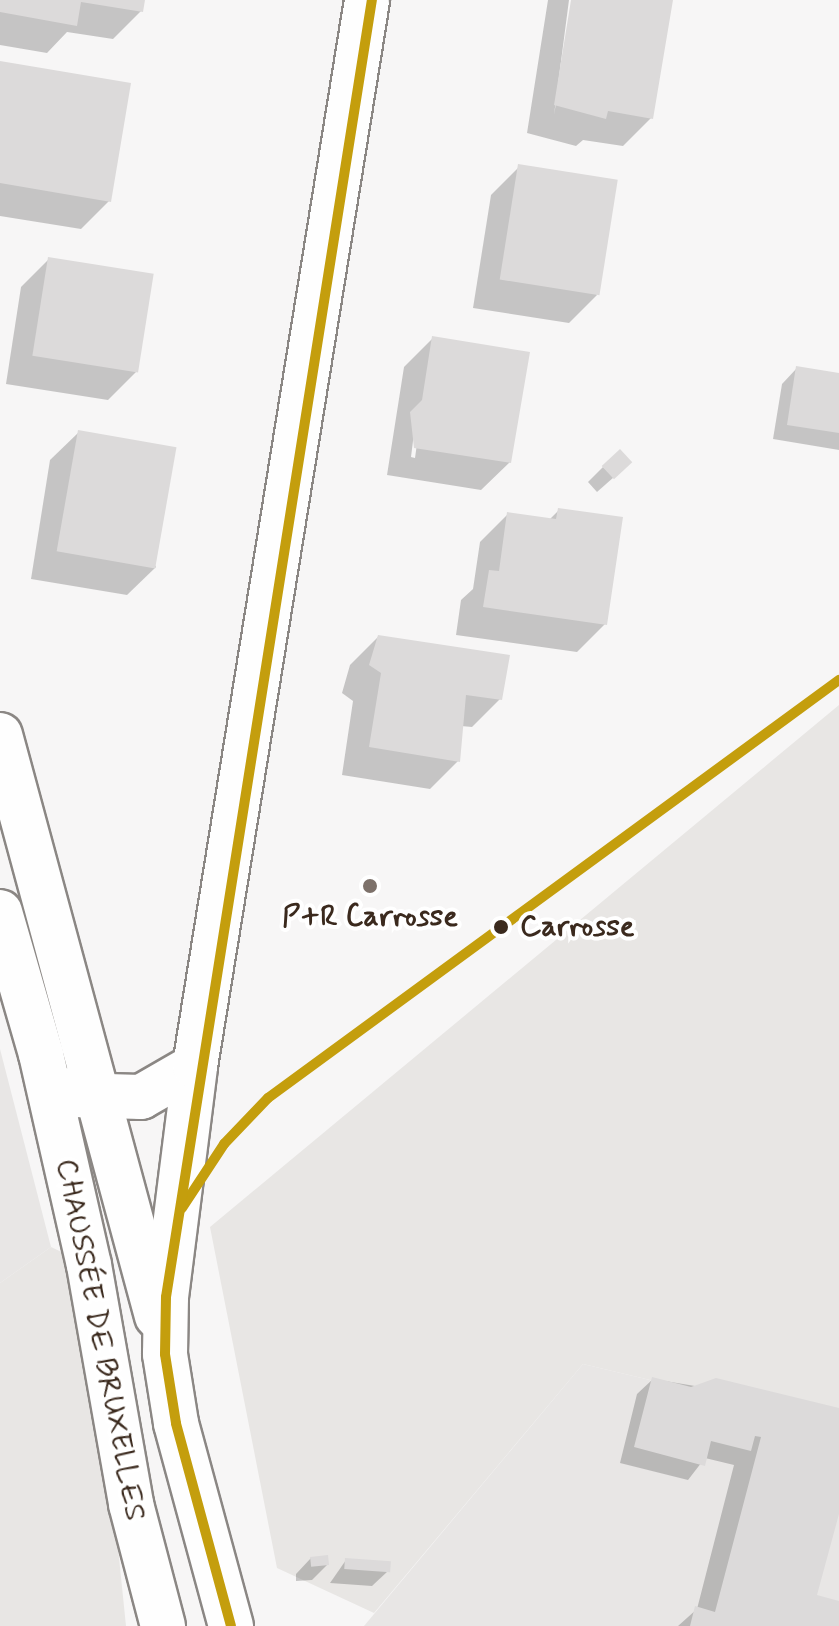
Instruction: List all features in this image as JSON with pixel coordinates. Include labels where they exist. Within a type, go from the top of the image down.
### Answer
[{"type":"main road","name":"CHAUSSÉE DE BRUXELLES","points":[[231,1626],[176,1423],[165,1354],[166,1297],[186,1124],[367,0]]},
{"type":"main road","points":[[0,735],[165,1354]]},
{"type":"main road","name":"CHAUSSÉE DE BRUXELLES","points":[[0,912],[41,1054],[89,1265],[131,1504],[163,1626]]},
{"type":"main road","points":[[41,1054],[73,1095],[141,1097],[195,1066]]},
{"type":"shaded area","points":[[839,705],[839,1425],[583,1364],[374,1613],[277,1568],[210,1227]]},
{"type":"shaded area","points":[[0,1049],[51,1247],[0,1283]]},
{"type":"shaded area","points":[[51,1247],[89,1265],[126,1626],[0,1626],[0,1283]]},
{"type":"shaded area","points":[[583,1364],[839,1425],[839,1626],[364,1626]]},
{"type":"building","points":[[0,0],[145,0],[143,12],[81,2],[77,26],[0,12]]},
{"type":"building","points":[[571,0],[673,0],[653,119],[608,111],[606,119],[554,105]]},
{"type":"building","points":[[0,61],[131,83],[111,202],[0,183]]},
{"type":"building","points":[[518,164],[618,180],[599,295],[500,280]]},
{"type":"building","points":[[48,257],[154,274],[138,373],[32,356]]},
{"type":"building","points":[[432,336],[530,352],[511,463],[414,448],[410,412],[422,400]]},
{"type":"building","points":[[796,366],[839,373],[839,433],[787,425]]},
{"type":"building","points":[[78,430],[176,447],[155,568],[57,551]]},
{"type":"building","points":[[620,449],[632,462],[614,479],[602,466]]},
{"type":"building","points":[[558,508],[623,517],[607,625],[483,607],[489,570],[499,571],[507,512],[556,519]]},
{"type":"building","points":[[378,635],[510,655],[502,700],[466,695],[460,762],[369,747],[381,673],[369,665]]},
{"type":"building","points":[[652,1377],[691,1387],[716,1378],[839,1408],[839,1514],[817,1595],[839,1601],[839,1626],[690,1626],[695,1606],[715,1612],[761,1437],[755,1436],[751,1451],[711,1441],[705,1466],[634,1447]]},
{"type":"building","points":[[328,1555],[329,1565],[311,1567],[310,1557]]},
{"type":"building","points":[[345,1558],[391,1561],[390,1572],[344,1569]]},
{"type":"transit line","points":[[231,1626],[176,1423],[165,1354],[166,1297],[372,0]]},
{"type":"transit line","points":[[182,1208],[224,1144],[268,1098],[839,680]]},
{"type":"place","name":"P+R Carrosse","points":[[370,886]]},
{"type":"place","name":"Carrosse","points":[[501,927]]}]
